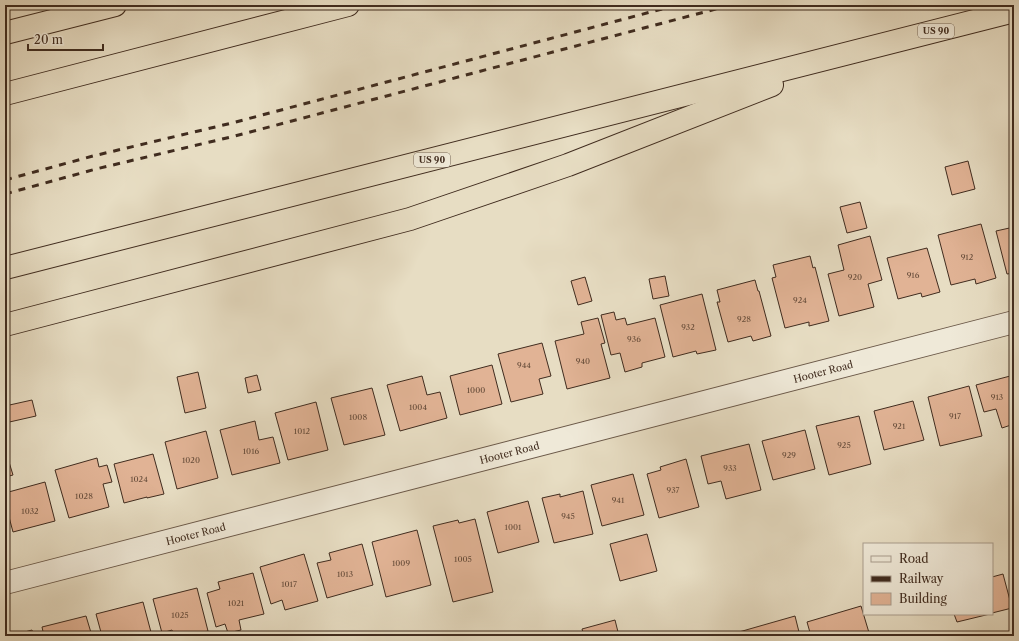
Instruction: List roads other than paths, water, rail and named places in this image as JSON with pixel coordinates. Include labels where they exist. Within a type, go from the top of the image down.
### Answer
[{"type":"highway","points":[[5,33],[115,5]]},
{"type":"highway","points":[[5,94],[348,5]]},
{"type":"highway","name":"US 90","points":[[5,268],[1014,11]]},
{"type":"highway","points":[[5,325],[410,219],[568,165],[858,51]]},
{"type":"street","name":"Hooter Road","points":[[5,583],[1014,322]]},
{"type":"railway","points":[[5,180],[93,156],[232,123],[677,5]]},
{"type":"railway","points":[[5,194],[96,169],[235,136],[731,5]]}]
